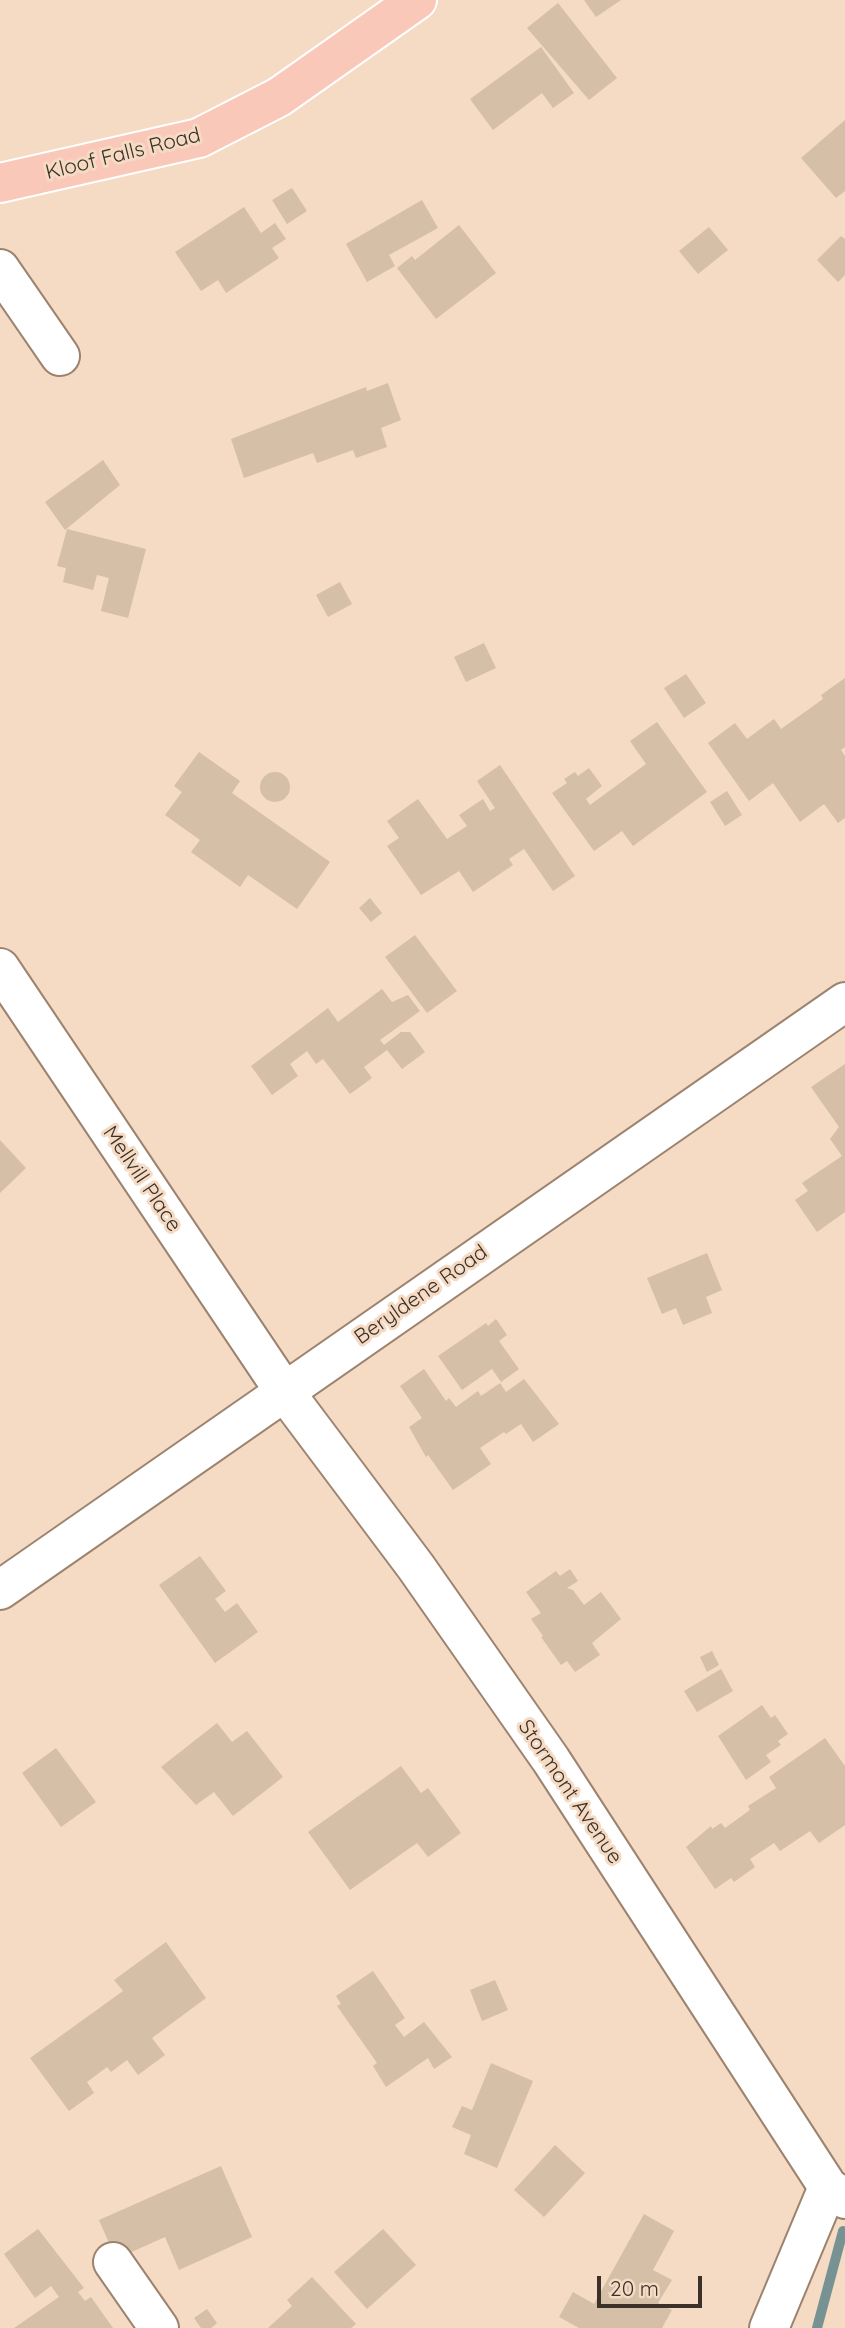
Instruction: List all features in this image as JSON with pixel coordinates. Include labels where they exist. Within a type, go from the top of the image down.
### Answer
[{"type":"main road","name":"Kloof Falls Road","points":[[0,183],[199,138],[279,97],[417,0]]},
{"type":"street","points":[[0,269],[60,356]]},
{"type":"street","name":"Mellvill Place","points":[[0,968],[284,1391]]},
{"type":"street","name":"Beryldene Road","points":[[0,1590],[845,1002]]},
{"type":"street","name":"Stormont Avenue","points":[[284,1391],[416,1567],[551,1760],[836,2193]]},
{"type":"street","points":[[769,2328],[836,2193]]},
{"type":"street","points":[[113,2262],[159,2328]]},
{"type":"building","points":[[584,0],[621,0],[596,17]]},
{"type":"building","points":[[558,3],[617,78],[589,100],[527,28]]},
{"type":"building","points":[[541,47],[574,93],[553,108],[542,93],[493,130],[470,99]]},
{"type":"building","points":[[845,120],[845,191],[836,198],[801,158]]},
{"type":"building","points":[[292,188],[307,211],[287,224],[272,200]]},
{"type":"building","points":[[422,200],[438,228],[389,255],[395,266],[367,282],[346,244]]},
{"type":"building","points":[[244,207],[261,233],[275,223],[286,239],[272,248],[279,258],[226,293],[218,280],[201,291],[175,252]]},
{"type":"building","points":[[459,225],[496,273],[436,319],[397,268],[412,256],[415,260]]},
{"type":"building","points":[[709,227],[728,250],[698,274],[679,251]]},
{"type":"building","points":[[841,236],[845,239],[845,275],[838,282],[817,260]]},
{"type":"building","points":[[388,383],[401,420],[381,428],[387,447],[356,458],[353,450],[317,463],[313,453],[244,478],[231,439],[366,387],[367,391]]},
{"type":"building","points":[[103,460],[120,485],[65,530],[45,502]]},
{"type":"building","points":[[67,529],[146,549],[128,618],[101,611],[109,578],[97,575],[93,590],[63,582],[66,568],[57,566]]},
{"type":"building","points":[[340,582],[352,604],[328,617],[316,595]]},
{"type":"building","points":[[484,643],[496,668],[466,682],[454,657]]},
{"type":"building","points":[[686,674],[706,703],[684,718],[664,688]]},
{"type":"building","points":[[845,678],[845,747],[841,750],[845,756],[845,818],[838,823],[824,804],[800,822],[773,783],[749,801],[708,743],[735,723],[747,739],[774,719],[781,729],[823,699],[821,695]]},
{"type":"building","points":[[657,722],[707,792],[633,846],[622,831],[594,851],[552,793],[567,783],[564,779],[575,772],[578,776],[589,768],[602,786],[586,799],[590,805],[646,764],[630,741]]},
{"type":"building","points":[[199,752],[240,781],[232,793],[330,862],[297,909],[248,875],[240,887],[191,852],[200,840],[165,815],[182,792],[174,786]]},
{"type":"building","points":[[500,765],[575,876],[553,891],[524,849],[509,859],[513,865],[473,892],[459,871],[421,895],[387,846],[399,838],[387,821],[418,799],[447,839],[467,826],[459,815],[483,799],[490,811],[495,808],[477,781]]},
{"type":"building","points":[[275,772],[281,773],[289,781],[289,793],[281,801],[275,802],[269,801],[261,793],[260,787],[261,781],[269,773]]},
{"type":"building","points":[[727,791],[742,815],[725,826],[710,802]]},
{"type":"building","points":[[370,898],[382,913],[371,922],[359,908]]},
{"type":"building","points":[[415,935],[457,991],[427,1013],[385,957]]},
{"type":"building","points":[[382,989],[392,1002],[408,995],[420,1011],[380,1040],[384,1045],[401,1032],[410,1032],[425,1052],[402,1069],[387,1050],[364,1067],[372,1078],[350,1094],[323,1059],[316,1064],[307,1051],[290,1064],[298,1076],[272,1095],[251,1066],[328,1008],[338,1022]]},
{"type":"building","points":[[845,1064],[845,1212],[817,1232],[795,1200],[808,1191],[802,1183],[842,1156],[830,1139],[839,1127],[811,1087]]},
{"type":"building","points":[[0,1140],[26,1168],[0,1193]]},
{"type":"building","points":[[707,1253],[722,1290],[706,1297],[712,1313],[683,1325],[676,1308],[662,1314],[647,1278]]},
{"type":"building","points":[[496,1319],[507,1335],[499,1341],[519,1369],[501,1382],[492,1369],[462,1390],[438,1356]]},
{"type":"building","points":[[424,1369],[446,1401],[449,1398],[456,1407],[478,1391],[481,1396],[500,1383],[506,1392],[524,1379],[559,1424],[533,1442],[521,1424],[506,1434],[504,1432],[480,1448],[491,1464],[453,1490],[428,1455],[426,1457],[409,1427],[422,1418],[400,1386]]},
{"type":"building","points":[[200,1556],[226,1591],[215,1599],[225,1612],[237,1603],[258,1632],[215,1663],[159,1585]]},
{"type":"building","points":[[570,1569],[578,1581],[567,1588],[573,1590],[584,1605],[601,1592],[621,1619],[592,1643],[600,1655],[575,1672],[567,1661],[561,1665],[541,1637],[543,1636],[531,1619],[541,1613],[526,1592],[556,1571],[560,1576]]},
{"type":"building","points":[[712,1651],[719,1665],[707,1672],[700,1657]]},
{"type":"building","points":[[721,1669],[733,1691],[697,1712],[684,1691]]},
{"type":"building","points":[[762,1705],[771,1718],[775,1715],[788,1734],[778,1741],[781,1745],[766,1755],[771,1762],[746,1780],[718,1736]]},
{"type":"building","points":[[217,1723],[232,1742],[247,1731],[283,1777],[233,1816],[214,1792],[196,1805],[161,1767]]},
{"type":"building","points":[[825,1738],[845,1766],[845,1825],[819,1843],[810,1831],[780,1851],[774,1843],[750,1859],[755,1867],[734,1882],[731,1878],[715,1889],[686,1847],[711,1826],[712,1829],[721,1823],[725,1828],[750,1810],[748,1806],[776,1788],[769,1777]]},
{"type":"building","points":[[56,1748],[96,1802],[61,1827],[22,1773]]},
{"type":"building","points":[[401,1766],[421,1793],[428,1788],[461,1833],[428,1857],[417,1843],[350,1890],[308,1832]]},
{"type":"building","points":[[166,1942],[206,1998],[152,2038],[165,2055],[138,2075],[127,2060],[111,2072],[107,2067],[87,2082],[94,2093],[69,2111],[30,2058],[123,1991],[114,1980]]},
{"type":"building","points":[[373,1971],[405,2018],[395,2025],[404,2037],[424,2022],[452,2057],[434,2069],[428,2058],[386,2087],[373,2066],[377,2063],[337,2006],[341,2004],[336,1996]]},
{"type":"building","points":[[495,1980],[508,2010],[482,2021],[470,1990]]},
{"type":"building","points":[[491,2063],[533,2081],[497,2168],[464,2154],[471,2135],[452,2127],[462,2106],[472,2110]]},
{"type":"building","points":[[555,2145],[585,2173],[544,2217],[514,2190]]},
{"type":"building","points":[[221,2166],[252,2237],[179,2270],[165,2237],[116,2259],[99,2220]]},
{"type":"building","points":[[644,2214],[674,2231],[653,2270],[672,2280],[658,2303],[672,2310],[662,2328],[579,2328],[559,2317],[573,2292],[594,2304]]},
{"type":"building","points":[[38,2229],[84,2288],[78,2292],[85,2301],[91,2297],[113,2328],[14,2328],[59,2297],[51,2286],[35,2298],[4,2254]]},
{"type":"building","points":[[383,2229],[416,2265],[367,2309],[334,2272]]},
{"type":"building","points":[[312,2277],[356,2324],[351,2328],[268,2328],[292,2306],[287,2300]]},
{"type":"building","points":[[207,2309],[217,2323],[211,2328],[201,2328],[194,2318]]},
{"type":"waterway","points":[[817,2328],[843,2231]]}]
